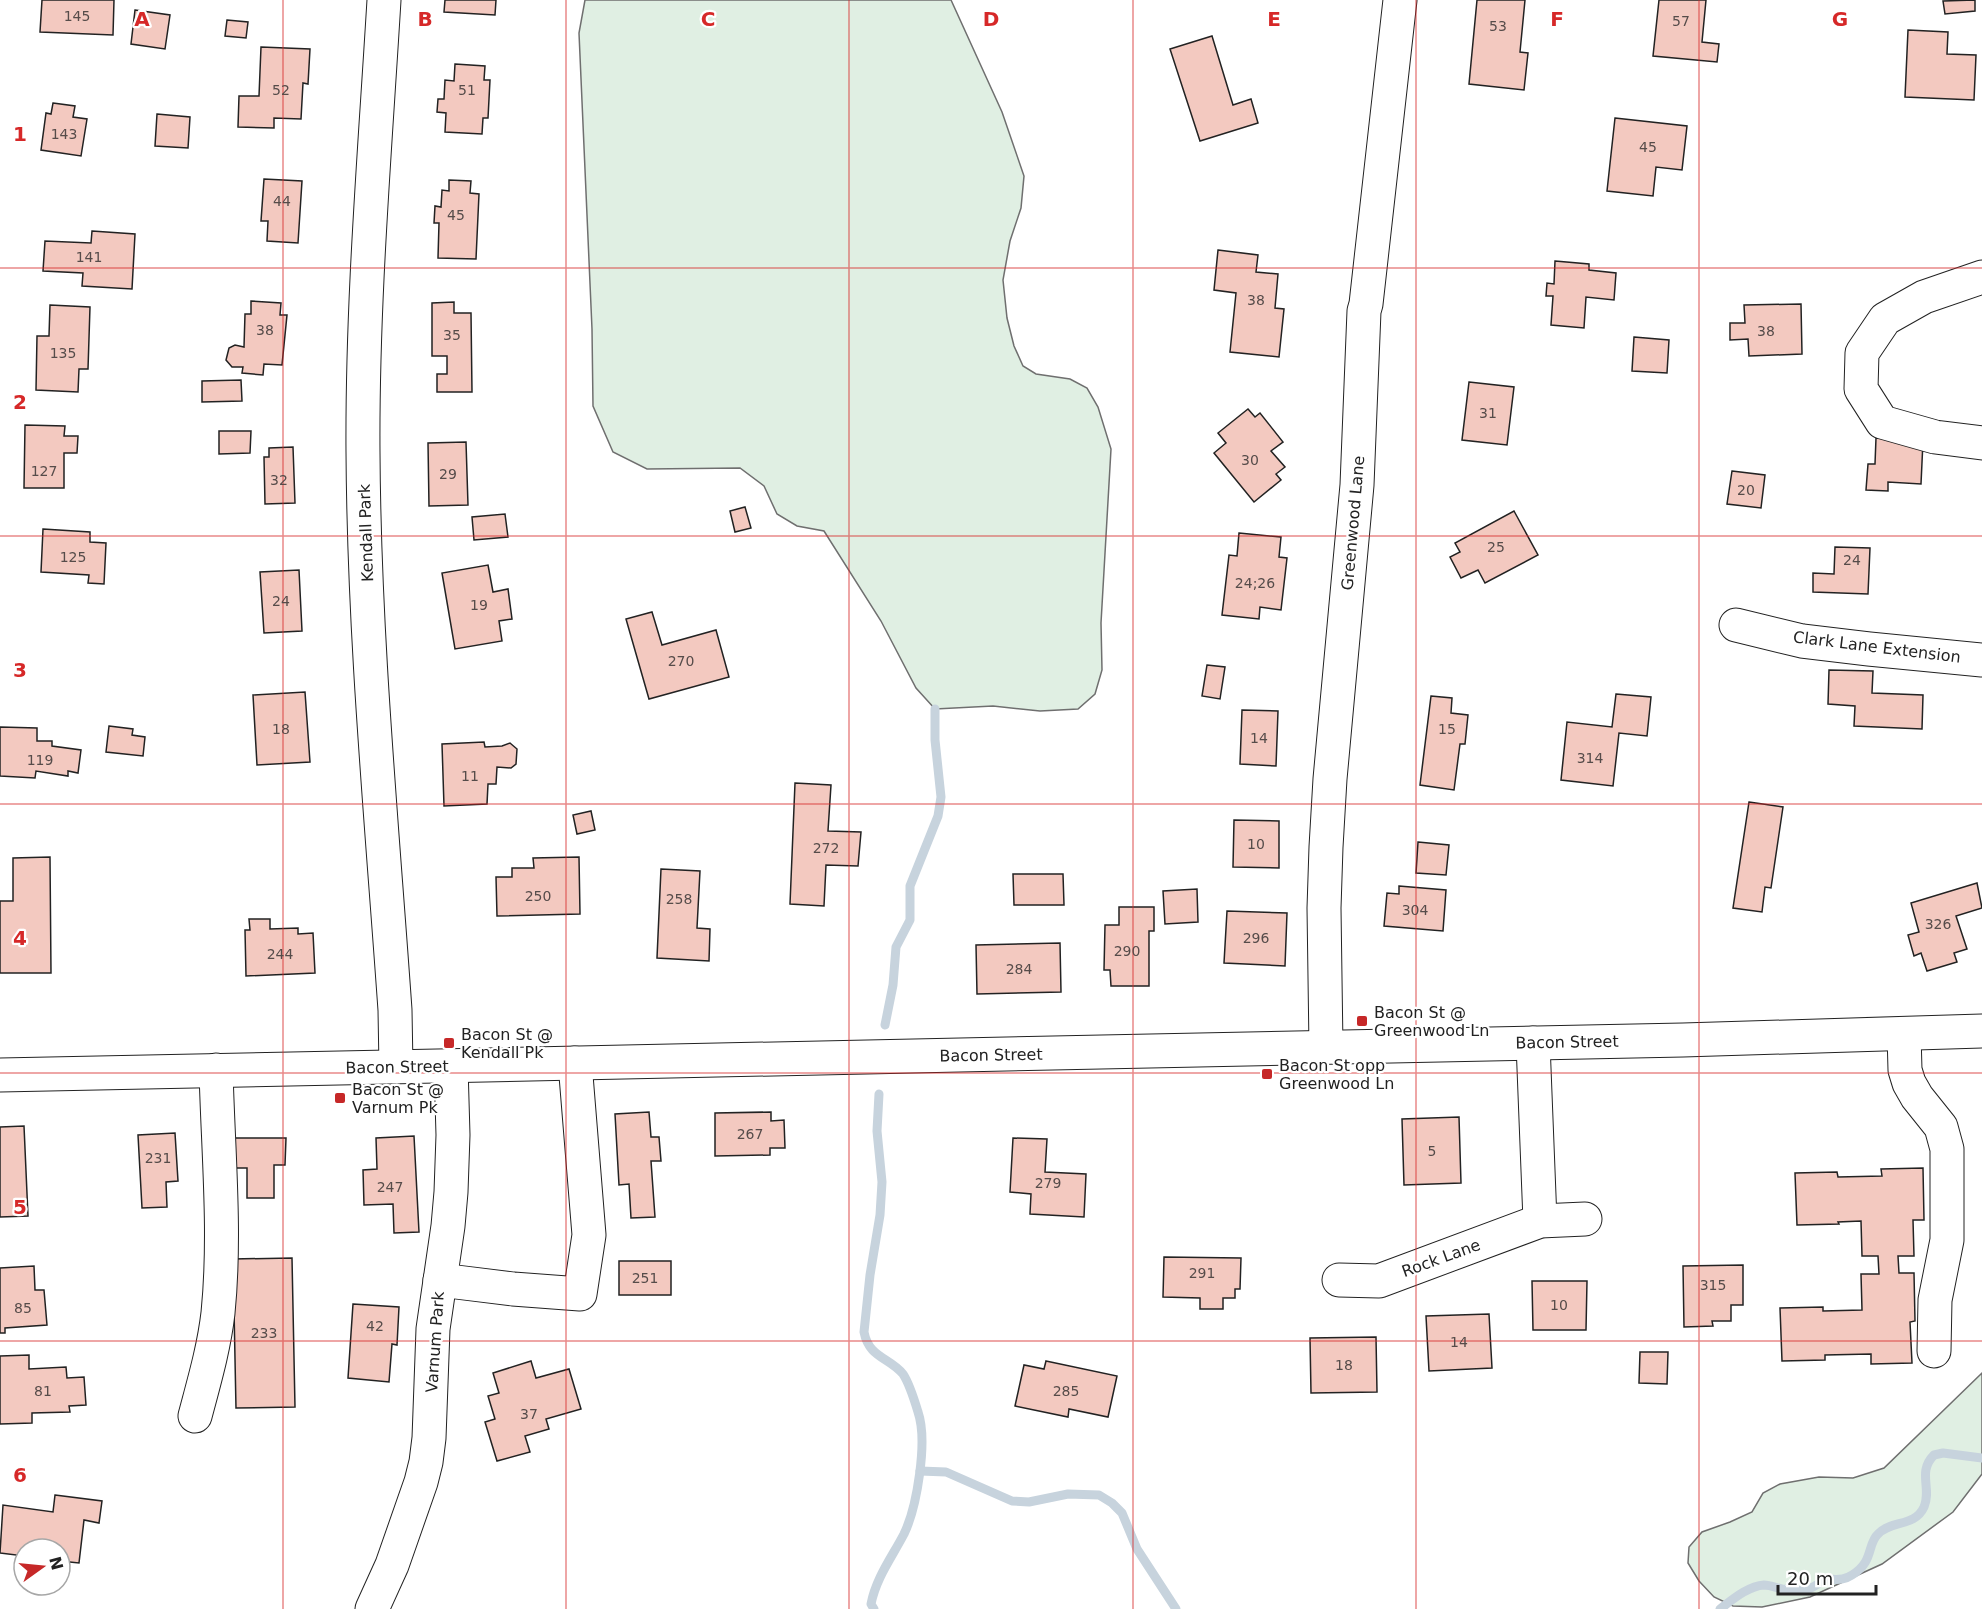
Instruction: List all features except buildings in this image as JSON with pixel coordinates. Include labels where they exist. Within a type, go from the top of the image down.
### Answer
[{"type":"street","name":"Kendall Park","points":[[384,0],[366,305],[363,453],[370,641],[395,1010],[396,1066]]},
{"type":"street","name":"Greenwood Lane","points":[[1326,1047],[1324,908],[1330,779],[1357,485],[1364,311],[1400,0]]},
{"type":"street","points":[[1982,277],[1924,297],[1885,319],[1862,353],[1861,389],[1882,422],[1935,437],[1982,443]]},
{"type":"street","name":"Clark Lane Extension","points":[[1736,625],[1802,641],[1982,660]]},
{"type":"street","name":"Bacon Street","points":[[0,1075],[1533,1043],[1982,1031]]},
{"type":"street","points":[[1904,1034],[1905,1070],[1909,1083],[1941,1127],[1947,1149],[1947,1240],[1935,1300],[1934,1351]]},
{"type":"street","points":[[1533,1043],[1540,1221]]},
{"type":"street","points":[[440,1280],[580,1294],[589,1235],[575,1063]]},
{"type":"street","name":"Varnum Park","points":[[372,1609],[393,1565],[426,1462],[430,1417],[432,1329],[451,1192],[453,1135],[451,1066]]},
{"type":"street","points":[[195,1416],[214,1341],[220,1287],[221,1225],[216,1070]]},
{"type":"street","name":"Rock Lane","points":[[1339,1280],[1379,1281],[1540,1221],[1585,1219]]},
{"type":"green space","points":[[585,0],[951,0],[1002,112],[1024,176],[1021,208],[1010,241],[1003,280],[1007,318],[1014,346],[1023,366],[1036,374],[1070,379],[1087,388],[1098,407],[1111,449],[1101,623],[1102,670],[1095,694],[1078,709],[1040,711],[993,706],[935,709],[916,688],[881,621],[824,531],[797,526],[777,514],[764,486],[740,468],[647,469],[613,452],[593,406],[592,329],[579,33]]},
{"type":"green space","points":[[1982,1373],[1982,1474],[1953,1512],[1882,1564],[1810,1597],[1762,1607],[1733,1606],[1714,1597],[1699,1581],[1688,1563],[1689,1547],[1702,1532],[1752,1512],[1763,1493],[1780,1484],[1819,1477],[1853,1478],[1884,1468]]},
{"type":"waterway","points":[[885,1025],[893,985],[896,947],[910,920],[910,886],[938,816],[941,797],[935,740],[935,709]]},
{"type":"waterway","points":[[874,1609],[871,1604],[873,1594],[904,1534],[913,1508],[920,1474],[922,1440],[918,1412],[903,1374],[870,1347],[864,1332],[880,1215],[882,1182],[877,1131],[879,1094]]},
{"type":"waterway","points":[[1720,1609],[1741,1594],[1758,1586],[1803,1590],[1826,1580],[1841,1579],[1852,1575],[1864,1565],[1878,1534],[1889,1527],[1909,1521],[1920,1513],[1927,1493],[1926,1468],[1934,1455],[1943,1453],[1982,1458]]},
{"type":"waterway","points":[[920,1471],[946,1472],[1012,1501],[1029,1502],[1068,1494],[1099,1495],[1122,1513],[1137,1549],[1176,1609]]},
{"type":"place","name":"Bacon St @ Greenwood Ln","points":[[1362,1021]]},
{"type":"place","name":"Bacon St @ Kendall Pk","points":[[449,1043]]},
{"type":"place","name":"Bacon St opp Greenwood Ln","points":[[1267,1074]]},
{"type":"place","name":"Bacon St @ Varnum Pk","points":[[340,1098]]}]
